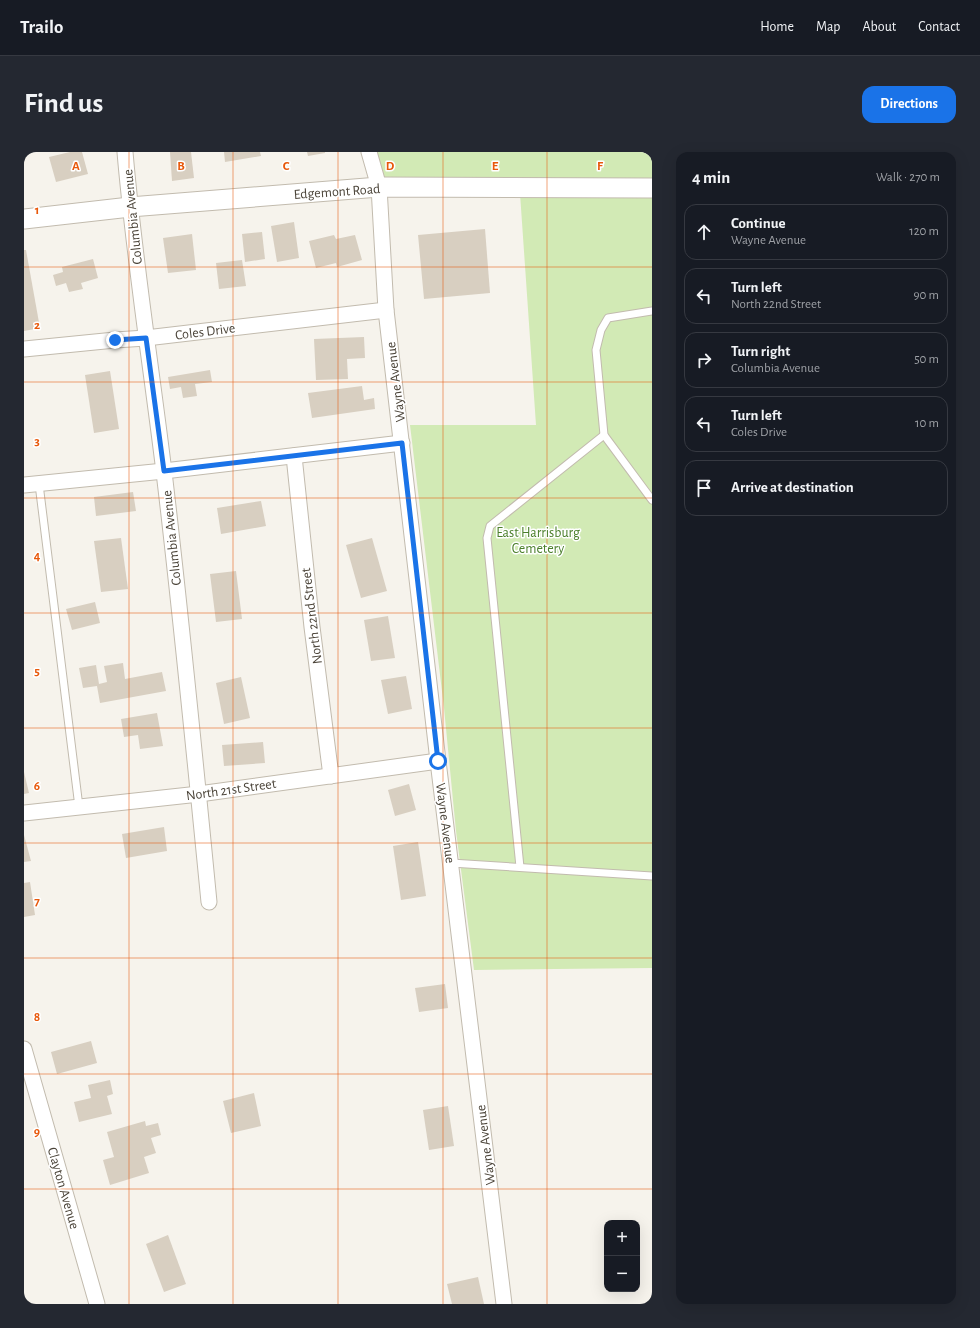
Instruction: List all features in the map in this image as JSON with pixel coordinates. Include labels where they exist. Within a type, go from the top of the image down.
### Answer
[{"type":"street","name":"Columbia Avenue","points":[[125,152],[130,207],[146,338],[164,471],[199,794],[209,902]]},
{"type":"street","name":"Wayne Avenue","points":[[369,152],[379,187],[386,310],[438,761],[504,1304]]},
{"type":"street","name":"Edgemont Road","points":[[24,218],[130,207],[379,187],[652,188]]},
{"type":"street","name":"Coles Drive","points":[[24,349],[146,338],[386,310]]},
{"type":"street","points":[[31,484],[164,471],[402,443]]},
{"type":"street","name":"North 22nd Street","points":[[294,456],[312,628],[331,776]]},
{"type":"street","name":"North 21st Street","points":[[24,813],[199,794],[438,761]]},
{"type":"street","name":"Clayton Avenue","points":[[24,1049],[97,1304]]},
{"type":"lane","points":[[652,311],[608,318],[601,330],[596,350],[604,435],[652,500]]},
{"type":"lane","points":[[520,867],[487,538],[490,526],[604,435]]},
{"type":"lane","points":[[31,484],[79,807]]},
{"type":"lane","points":[[451,863],[652,876]]},
{"type":"green space","name":"East Harrisburg Cemetery","points":[[377,152],[652,152],[652,968],[474,970],[456,831],[444,708],[410,425],[536,425],[519,179],[389,179],[380,175]]},
{"type":"building","points":[[70,152],[82,152],[88,174],[56,182],[49,157]]},
{"type":"building","points":[[170,152],[191,152],[194,178],[172,181]]},
{"type":"building","points":[[224,152],[260,152],[261,156],[225,162]]},
{"type":"building","points":[[307,152],[325,152],[325,153],[308,156]]},
{"type":"building","points":[[294,222],[299,258],[277,262],[271,226]]},
{"type":"building","points":[[485,229],[490,293],[424,299],[418,235]]},
{"type":"building","points":[[262,232],[265,259],[245,262],[242,234]]},
{"type":"building","points":[[192,234],[196,270],[168,273],[163,238]]},
{"type":"building","points":[[334,235],[336,239],[355,235],[362,260],[337,267],[336,263],[316,268],[309,241]]},
{"type":"building","points":[[24,250],[26,250],[40,328],[24,331]]},
{"type":"building","points":[[93,259],[98,278],[81,283],[83,289],[69,292],[66,283],[56,286],[53,275],[63,272],[62,267]]},
{"type":"building","points":[[242,260],[246,286],[219,289],[216,263]]},
{"type":"building","points":[[364,337],[365,358],[347,359],[348,379],[316,380],[314,339]]},
{"type":"building","points":[[210,370],[212,382],[195,384],[197,396],[183,398],[181,387],[170,389],[168,377]]},
{"type":"building","points":[[110,371],[119,429],[94,433],[85,375]]},
{"type":"building","points":[[362,386],[364,400],[374,398],[375,409],[312,418],[308,393]]},
{"type":"building","points":[[133,492],[136,511],[96,516],[94,497]]},
{"type":"building","points":[[261,501],[266,526],[221,534],[217,508]]},
{"type":"building","points":[[121,538],[128,589],[101,592],[94,541]]},
{"type":"building","points":[[372,538],[387,591],[361,598],[346,545]]},
{"type":"building","points":[[236,571],[242,619],[216,622],[210,574]]},
{"type":"building","points":[[95,602],[100,623],[72,630],[66,609]]},
{"type":"building","points":[[388,616],[395,658],[371,661],[364,620]]},
{"type":"building","points":[[123,663],[125,679],[162,672],[166,691],[100,703],[97,686],[83,688],[79,668],[96,665],[99,684],[107,682],[104,666]]},
{"type":"building","points":[[406,676],[412,709],[388,714],[381,680]]},
{"type":"building","points":[[241,677],[250,718],[224,724],[216,683]]},
{"type":"building","points":[[157,713],[163,746],[140,749],[138,735],[124,737],[121,719]]},
{"type":"building","points":[[263,742],[265,763],[224,766],[222,745]]},
{"type":"building","points":[[24,772],[29,793],[24,794]]},
{"type":"building","points":[[409,784],[416,810],[395,816],[388,790]]},
{"type":"building","points":[[164,827],[167,851],[126,858],[122,834]]},
{"type":"building","points":[[24,835],[31,861],[24,862]]},
{"type":"building","points":[[418,842],[426,896],[401,900],[393,846]]},
{"type":"building","points":[[30,882],[35,915],[24,917],[24,883]]},
{"type":"building","points":[[445,984],[448,1008],[419,1012],[415,988]]},
{"type":"building","points":[[91,1041],[97,1063],[57,1074],[51,1052]]},
{"type":"building","points":[[110,1080],[113,1094],[107,1096],[112,1114],[79,1122],[74,1102],[91,1098],[88,1085]]},
{"type":"building","points":[[254,1093],[261,1126],[231,1133],[223,1101]]},
{"type":"building","points":[[448,1106],[454,1146],[429,1150],[423,1110]]},
{"type":"building","points":[[145,1121],[146,1126],[158,1123],[161,1135],[151,1138],[156,1153],[144,1157],[149,1173],[110,1185],[103,1160],[114,1157],[107,1132]]},
{"type":"building","points":[[168,1235],[186,1284],[164,1292],[146,1244]]},
{"type":"building","points":[[478,1277],[484,1304],[452,1304],[447,1284]]},
{"type":"route","points":[[115,340],[146,338],[164,471],[402,443],[438,761]]}]
